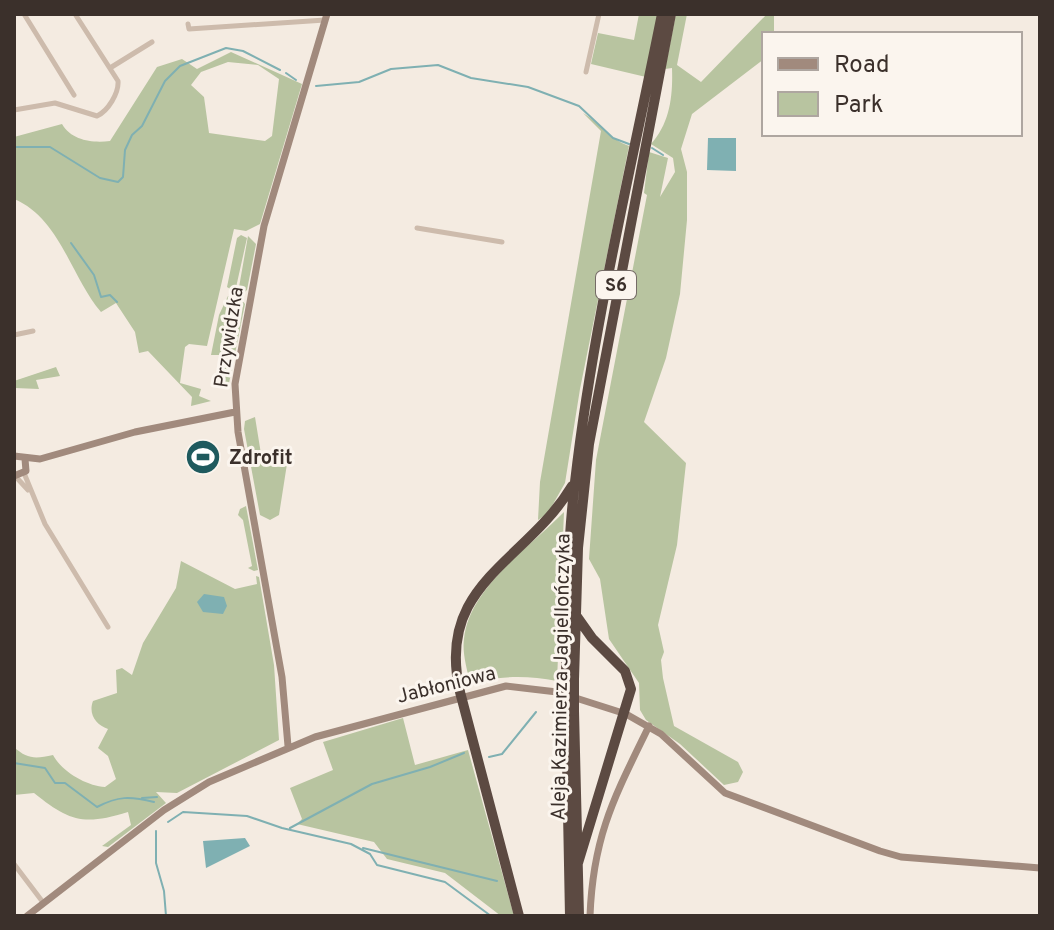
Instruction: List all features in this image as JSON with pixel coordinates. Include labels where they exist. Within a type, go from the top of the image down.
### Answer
[{"type":"highway","name":"Aleja Kazimierza Jagiellończyka","points":[[570,916],[567,585],[575,481],[595,349],[662,14]]},
{"type":"highway","name":"Aleja Kazimierza Jagiellończyka","points":[[570,678],[585,469],[600,369],[671,14]]},
{"type":"highway","points":[[519,916],[461,695],[454,661],[456,641],[469,599],[485,578],[549,521],[575,481]]},
{"type":"highway","points":[[575,614],[592,638],[625,671],[631,689],[626,714],[578,863]]},
{"type":"highway","name":"Aleja Kazimierza Jagiellończyka","points":[[570,709],[579,916]]},
{"type":"street","points":[[24,14],[74,95]]},
{"type":"street","points":[[15,108],[55,103],[93,116],[101,115],[118,85],[75,14]]},
{"type":"street","points":[[586,72],[599,14]]},
{"type":"street","points":[[188,24],[189,29],[326,17]]},
{"type":"street","name":"Przywidzka","points":[[288,746],[280,662],[235,412],[235,384],[264,226],[326,17]]},
{"type":"street","points":[[110,68],[152,42]]},
{"type":"street","points":[[417,228],[502,242]]},
{"type":"street","points":[[14,335],[33,331]]},
{"type":"street","points":[[21,471],[40,459],[135,432],[235,412]]},
{"type":"street","points":[[14,455],[28,491],[61,553],[108,627]]},
{"type":"street","name":"Jabłoniowa","points":[[27,916],[42,901],[191,791],[288,746],[461,695],[506,686],[539,688],[626,714],[649,726],[718,788],[737,799],[895,855],[1040,868]]},
{"type":"street","points":[[590,916],[594,866],[604,825],[620,781],[649,726]]},
{"type":"street","points":[[288,734],[304,741]]},
{"type":"street","points":[[14,864],[42,901]]},
{"type":"green space","points":[[639,14],[658,14],[646,77],[591,64],[598,33],[634,40]]},
{"type":"green space","points":[[676,14],[687,14],[677,65],[701,82],[767,14],[774,14],[774,32],[762,32],[762,61],[692,114],[681,149],[687,172],[687,220],[680,294],[666,358],[644,422],[686,463],[677,545],[658,625],[664,652],[661,660],[663,678],[674,726],[738,762],[743,772],[738,782],[724,785],[680,744],[646,720],[640,710],[639,683],[609,639],[600,579],[589,559],[596,460],[647,195],[644,193],[649,152],[668,158],[660,197],[675,172],[673,158],[651,144],[669,109],[672,68],[665,69]]},
{"type":"green space","points":[[231,52],[302,84],[260,224],[246,231],[234,229],[207,346],[189,344],[185,347],[180,383],[201,389],[199,396],[211,401],[191,406],[192,397],[148,351],[139,353],[135,332],[116,303],[101,312],[54,234],[30,208],[14,199],[14,137],[62,124],[71,134],[83,140],[110,141],[157,67],[182,59],[197,69]],"holes":[[[228,62],[258,65],[279,79],[272,136],[265,141],[209,133],[204,97],[191,85],[201,72]]]},
{"type":"green space","points":[[583,113],[629,146],[580,389],[565,483],[548,513],[538,520],[540,482],[601,131]]},
{"type":"green space","points":[[241,235],[247,238],[235,292],[227,287],[237,238]]},
{"type":"green space","points":[[248,236],[256,244],[247,290],[242,294],[238,293]]},
{"type":"green space","points":[[228,296],[236,301],[241,299],[245,304],[228,388],[224,380],[225,367],[222,380],[215,379],[222,363],[221,355],[211,355],[219,315]]},
{"type":"green space","points":[[56,367],[60,376],[36,380],[39,389],[15,388],[14,381]]},
{"type":"green space","points":[[255,417],[261,454],[289,451],[279,515],[270,520],[260,515],[244,429],[245,421]]},
{"type":"green space","points":[[246,506],[258,570],[254,571],[248,568],[252,566],[243,520],[238,515],[240,509]]},
{"type":"green space","points":[[564,512],[557,681],[513,677],[470,683],[464,639],[468,620],[477,603],[503,570]]},
{"type":"green space","points":[[181,561],[235,589],[257,584],[256,576],[259,577],[274,665],[279,740],[177,793],[156,792],[166,803],[108,847],[102,846],[131,825],[128,812],[88,820],[57,810],[34,793],[14,795],[14,747],[32,757],[53,755],[69,772],[91,784],[105,787],[116,779],[108,756],[98,748],[108,729],[94,718],[93,701],[117,693],[116,670],[122,668],[132,675],[143,643],[176,588]]},
{"type":"green space","points":[[403,718],[415,765],[468,750],[514,916],[501,916],[445,873],[387,859],[374,842],[297,824],[302,819],[290,788],[333,770],[323,742]]},
{"type":"water","points":[[708,138],[736,138],[736,171],[707,170]]},
{"type":"water","points":[[204,594],[224,597],[227,606],[223,614],[203,612],[197,602]]},
{"type":"water","points":[[245,838],[250,846],[206,868],[203,841]]},
{"type":"waterway","points":[[14,147],[50,147],[100,178],[118,182],[123,177],[125,150],[132,135],[142,126],[165,81],[180,66],[226,48],[243,51],[280,70]]},
{"type":"waterway","points":[[316,86],[359,82],[391,69],[438,65],[471,78],[528,87],[579,106],[613,138],[629,144]]},
{"type":"waterway","points":[[286,73],[296,80]]},
{"type":"waterway","points":[[652,148],[663,155]]},
{"type":"waterway","points":[[71,243],[94,275],[101,297],[110,295],[117,302]]},
{"type":"waterway","points":[[489,757],[502,754],[536,712]]},
{"type":"waterway","points":[[290,828],[372,784],[430,767],[464,753]]},
{"type":"waterway","points":[[14,763],[45,768],[55,783],[65,783],[97,807],[124,798],[154,802]]},
{"type":"waterway","points":[[142,798],[157,797]]},
{"type":"waterway","points":[[168,822],[183,812],[247,816],[282,828],[351,844],[370,854],[377,865],[445,882],[491,916]]},
{"type":"waterway","points":[[156,831],[156,863],[164,891],[166,916]]},
{"type":"waterway","points":[[363,848],[497,881]]},
{"type":"place","name":"Zdrofit","points":[[203,457]]}]
